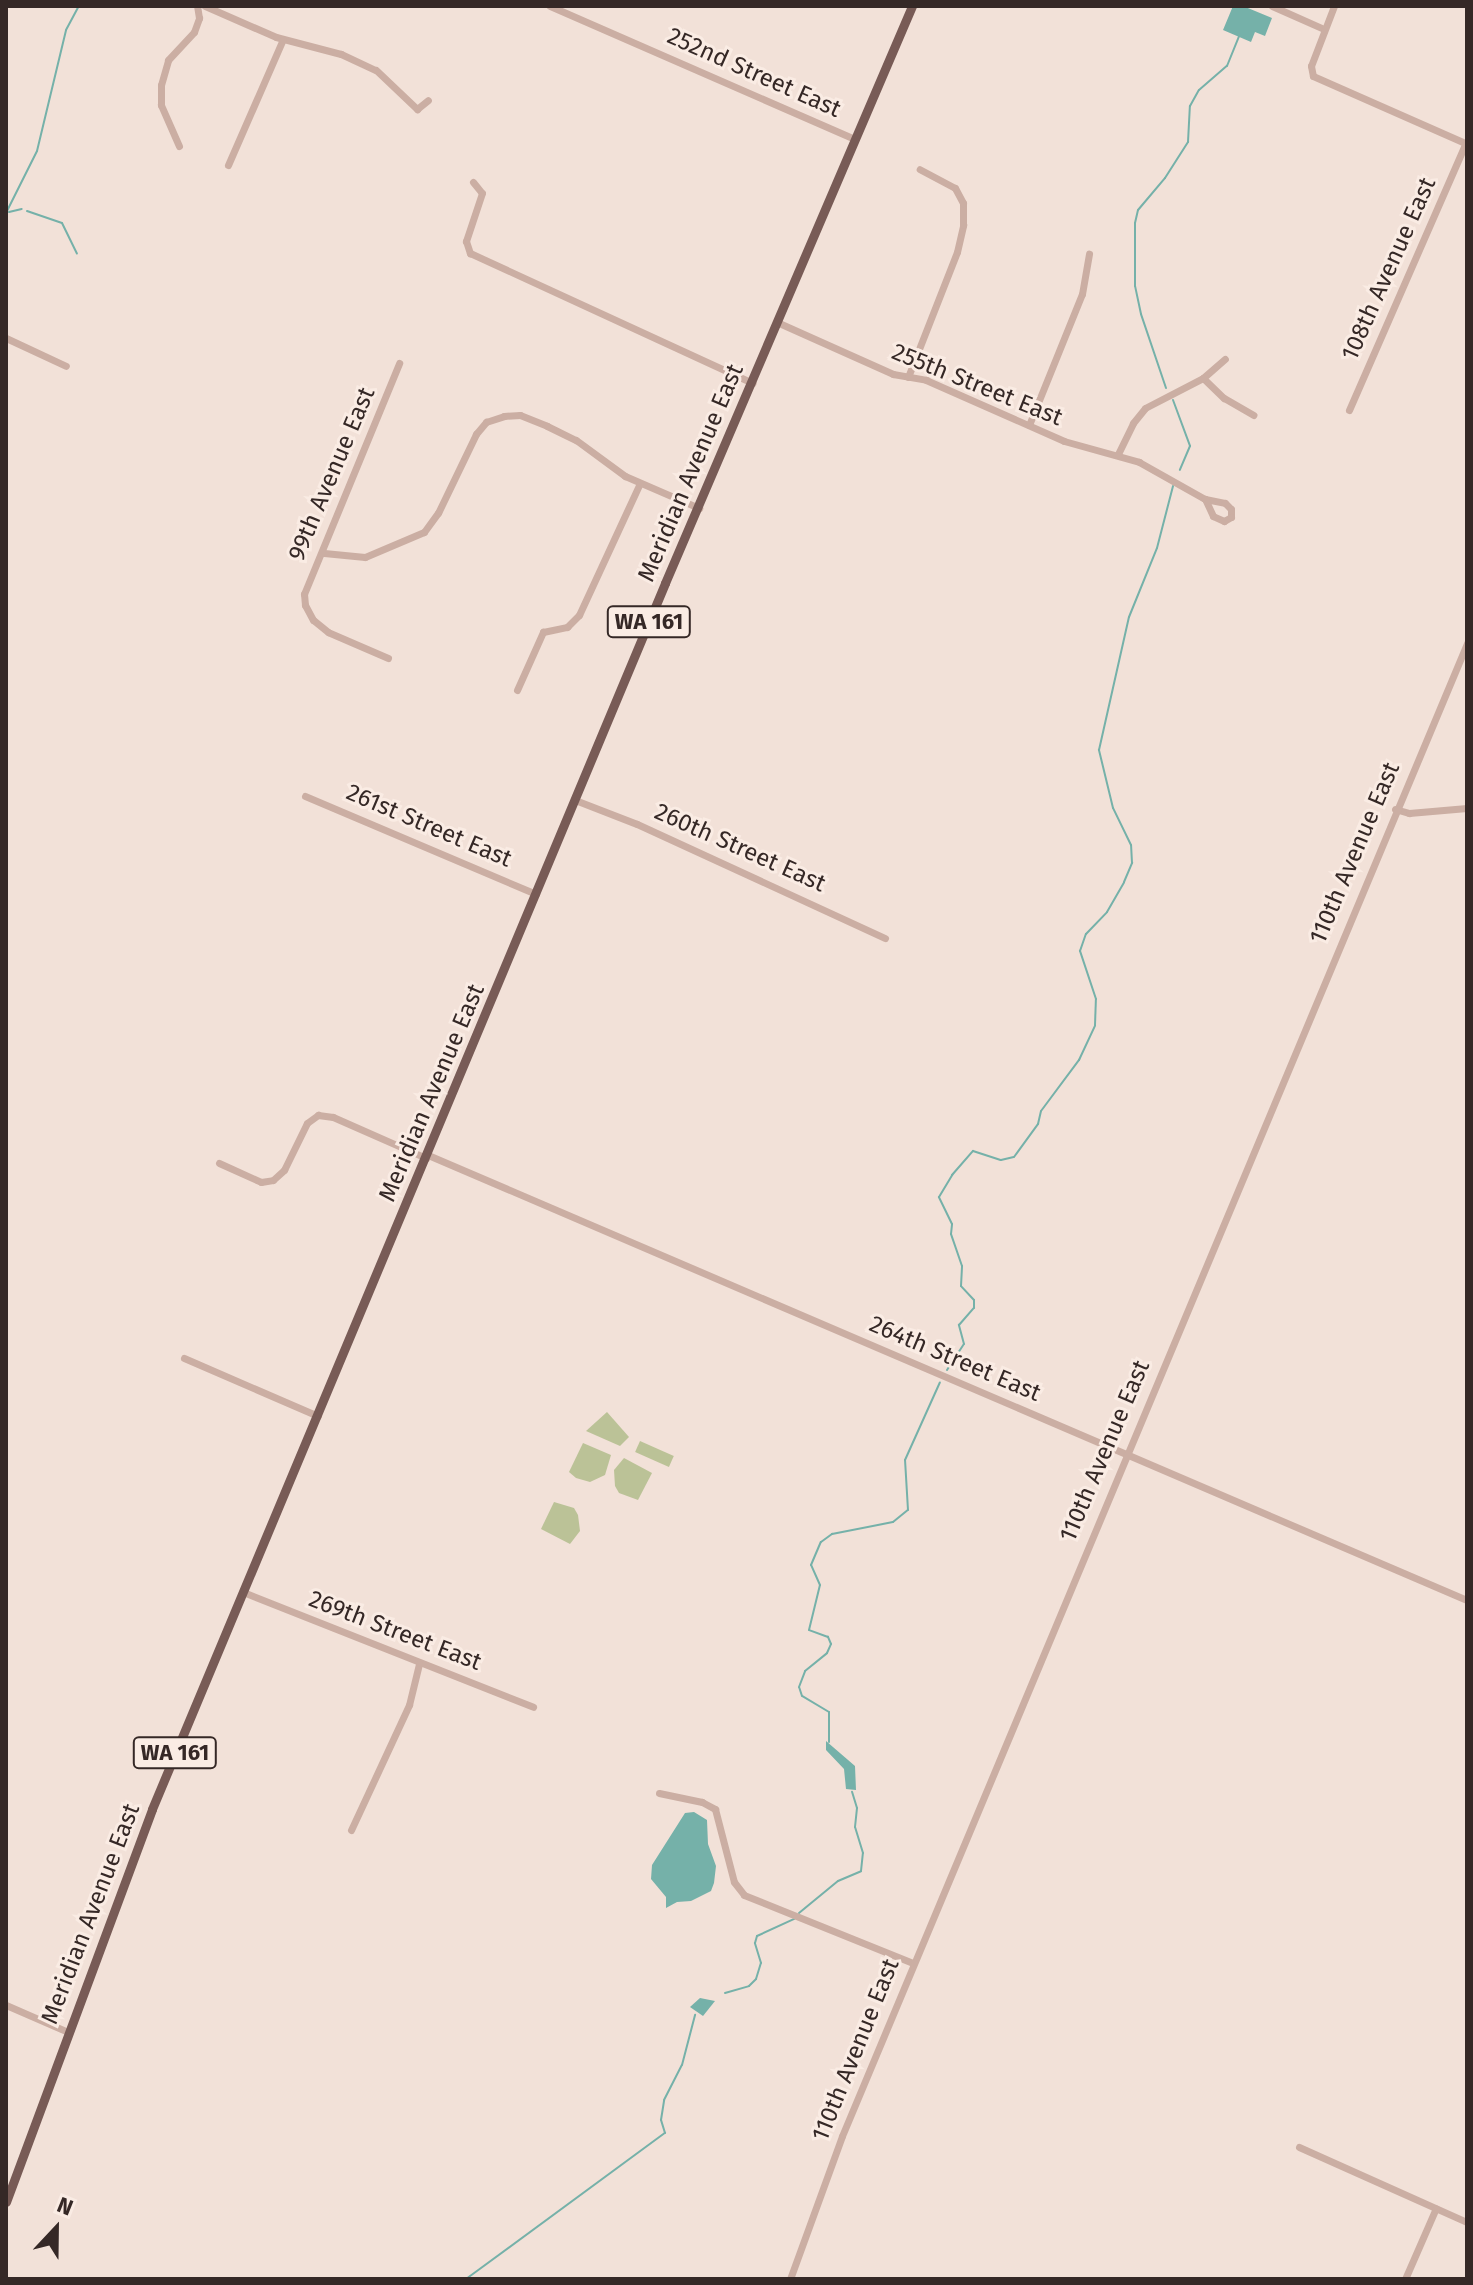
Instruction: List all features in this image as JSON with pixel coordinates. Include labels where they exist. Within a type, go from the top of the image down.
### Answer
[{"type":"main road","name":"Meridian Avenue East","points":[[6,2202],[137,1845],[575,800],[779,323],[909,7]]},
{"type":"street","points":[[179,146],[161,105],[161,85],[168,60],[194,32],[199,18],[197,6]]},
{"type":"street","points":[[205,6],[283,39],[341,54],[376,70],[417,109],[428,100]]},
{"type":"street","name":"252nd Street East","points":[[550,6],[855,139]]},
{"type":"street","points":[[1272,6],[1324,29]]},
{"type":"street","points":[[1334,6],[1311,66],[1313,76],[1466,144]]},
{"type":"street","points":[[228,165],[283,39]]},
{"type":"street","name":"108th Avenue East","points":[[1349,410],[1466,144]]},
{"type":"street","points":[[908,377],[952,265],[963,225],[963,203],[955,188],[920,169]]},
{"type":"street","points":[[473,182],[481,190],[482,197],[466,248],[481,261],[752,383]]},
{"type":"street","points":[[1029,425],[1082,294],[1089,254]]},
{"type":"street","name":"255th Street East","points":[[779,323],[893,374],[926,380],[1077,446],[1118,454],[1168,475],[1205,499]]},
{"type":"street","points":[[6,338],[66,366]]},
{"type":"street","points":[[1118,454],[1133,423],[1145,408],[1203,378],[1225,359]]},
{"type":"street","name":"99th Avenue East","points":[[388,658],[328,632],[313,620],[304,601],[313,572],[324,553],[324,541],[399,363]]},
{"type":"street","points":[[1203,378],[1224,398],[1254,415]]},
{"type":"street","points":[[324,553],[365,557],[424,532],[438,513],[476,434],[497,417],[520,415],[547,426],[576,440],[640,483],[699,508]]},
{"type":"street","points":[[517,690],[543,632],[567,627],[579,615],[640,483]]},
{"type":"street","name":"110th Avenue East","points":[[790,2279],[842,2136],[913,1963],[1467,643]]},
{"type":"street","name":"261st Street East","points":[[305,796],[536,894]]},
{"type":"street","name":"260th Street East","points":[[575,800],[637,824],[885,938]]},
{"type":"street","points":[[1395,809],[1409,813],[1467,808]]},
{"type":"street","name":"264th Street East","points":[[219,1163],[261,1182],[273,1180],[284,1170],[307,1123],[318,1115],[333,1117],[1467,1600]]},
{"type":"street","points":[[184,1358],[318,1416]]},
{"type":"street","name":"269th Street East","points":[[243,1592],[533,1707]]},
{"type":"street","points":[[351,1830],[409,1705],[419,1664]]},
{"type":"street","points":[[659,1793],[702,1802],[715,1809],[734,1882],[744,1895],[913,1963]]},
{"type":"street","points":[[6,2005],[68,2032]]},
{"type":"street","points":[[1299,2147],[1467,2222]]},
{"type":"street","points":[[1405,2279],[1436,2208]]},
{"type":"green space","points":[[607,1412],[629,1437],[620,1446],[586,1431]]},
{"type":"green space","points":[[640,1441],[674,1456],[669,1467],[635,1452]]},
{"type":"green space","points":[[583,1443],[611,1455],[605,1475],[590,1482],[576,1478],[569,1472]]},
{"type":"green space","points":[[624,1458],[652,1473],[638,1500],[619,1493],[615,1486],[614,1470]]},
{"type":"green space","points":[[554,1502],[574,1508],[578,1515],[580,1531],[570,1544],[541,1529]]},
{"type":"water","points":[[1233,6],[1243,6],[1272,18],[1265,36],[1255,32],[1251,42],[1223,30]]},
{"type":"water","points":[[826,1741],[855,1766],[856,1790],[846,1789],[844,1769],[826,1750]]},
{"type":"water","points":[[694,1812],[707,1820],[708,1844],[716,1866],[714,1883],[711,1891],[666,1908],[666,1897],[651,1879],[652,1865],[685,1813]]},
{"type":"water","points":[[700,1998],[715,2001],[703,2016],[690,2007]]},
{"type":"waterway","points":[[6,213],[37,151],[66,30],[79,6]]},
{"type":"waterway","points":[[1166,388],[1141,314],[1135,286],[1135,223],[1138,210],[1165,178],[1188,142],[1190,106],[1199,90],[1227,66],[1239,36]]},
{"type":"waterway","points":[[9,212],[22,209]]},
{"type":"waterway","points":[[27,211],[62,223],[77,254]]},
{"type":"waterway","points":[[1173,400],[1190,446],[1180,470]]},
{"type":"waterway","points":[[947,1370],[964,1344],[959,1325],[974,1308],[974,1300],[961,1286],[962,1266],[951,1234],[952,1224],[939,1197],[952,1175],[973,1151],[1001,1160],[1014,1157],[1038,1124],[1041,1111],[1079,1060],[1095,1025],[1096,999],[1080,951],[1086,934],[1107,912],[1132,863],[1131,845],[1113,808],[1099,750],[1129,617],[1157,548],[1173,486]]},
{"type":"waterway","points":[[829,1742],[829,1712],[802,1696],[799,1687],[805,1671],[827,1653],[831,1644],[828,1637],[809,1630],[820,1585],[811,1565],[821,1542],[832,1534],[893,1522],[908,1510],[905,1460],[940,1382]]},
{"type":"waterway","points":[[799,1913],[838,1881],[861,1871],[863,1853],[855,1827],[857,1808],[852,1792]]},
{"type":"waterway","points":[[725,1993],[749,1986],[756,1979],[761,1963],[755,1943],[757,1936],[794,1919]]},
{"type":"waterway","points":[[466,2279],[665,2133],[661,2120],[664,2100],[682,2065],[695,2015]]}]
